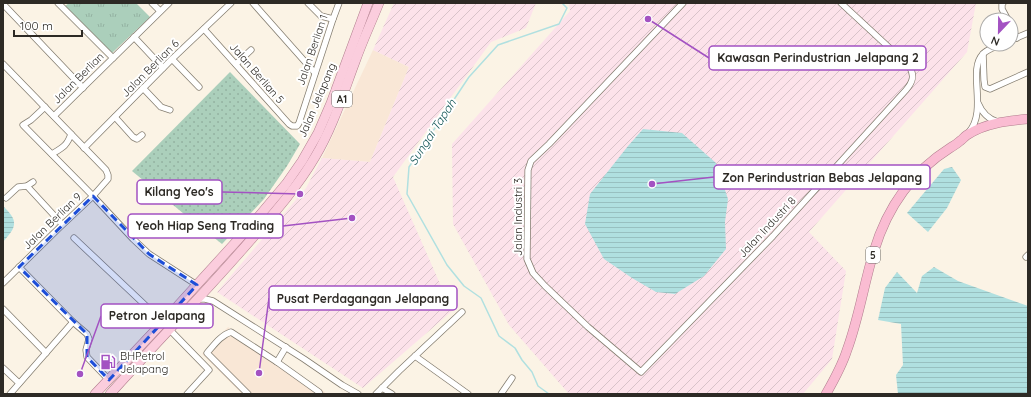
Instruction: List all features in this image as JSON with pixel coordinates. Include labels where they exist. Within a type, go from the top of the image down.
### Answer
[{"type":"highway","name":"5","points":[[826,394],[847,351],[874,250],[895,202],[925,166],[975,130],[999,122],[1028,119]]},
{"type":"highway","name":"5","points":[[963,139],[968,140],[992,130],[1005,127],[1028,126]]},
{"type":"main road","name":"Jalan Jelapang","points":[[110,394],[166,326],[197,285],[282,190],[302,161],[318,133],[331,103],[368,3]]},
{"type":"main road","name":"Jalan Jelapang","points":[[95,394],[166,326],[198,299],[272,216],[297,184],[325,140],[337,113],[360,48],[379,3]]},
{"type":"street","points":[[59,3],[113,58]]},
{"type":"street","points":[[152,3],[160,11]]},
{"type":"street","name":"Jalan Berlian","points":[[54,116],[168,3]]},
{"type":"street","name":"Jalan Berlian 6","points":[[84,148],[172,59],[231,3]]},
{"type":"street","points":[[253,3],[315,73]]},
{"type":"street","points":[[308,3],[321,16],[333,20]]},
{"type":"street","name":"Jalan Berlian 1","points":[[297,126],[339,3]]},
{"type":"street","name":"Jalan Industri 3","points":[[641,372],[588,327],[533,273],[527,258],[528,170],[531,161],[683,3]]},
{"type":"street","name":"Jalan Industri 8","points":[[641,372],[774,236],[906,90],[912,81],[913,76],[910,66],[841,3]]},
{"type":"street","points":[[1004,3],[1002,4],[1004,12]]},
{"type":"street","points":[[3,4],[83,88]]},
{"type":"street","name":"Jalan Berlian 5","points":[[204,29],[289,124],[292,126],[297,126]]},
{"type":"street","points":[[134,37],[164,68]]},
{"type":"street","points":[[236,64],[251,50]]},
{"type":"street","points":[[983,54],[985,87],[990,89],[1028,72]]},
{"type":"street","points":[[963,139],[973,128],[975,121],[978,100],[977,63],[983,54]]},
{"type":"street","points":[[172,59],[198,87]]},
{"type":"street","points":[[3,64],[84,148]]},
{"type":"street","points":[[144,88],[162,108],[170,110]]},
{"type":"street","points":[[978,100],[981,110],[993,121],[999,122]]},
{"type":"street","points":[[45,107],[23,126],[149,254],[197,285]]},
{"type":"street","points":[[115,117],[133,137],[137,139],[142,135]]},
{"type":"street","points":[[52,154],[64,147],[71,134]]},
{"type":"street","name":"Jalan Berlian 9","points":[[3,283],[62,224],[93,196],[108,179],[106,170],[84,148]]},
{"type":"street","points":[[6,198],[18,187],[27,186],[33,182]]},
{"type":"street","points":[[27,186],[62,224]]},
{"type":"street","points":[[74,238],[166,326],[209,370],[187,394]]},
{"type":"street","points":[[19,267],[73,322],[87,334],[89,339],[86,350],[87,356],[109,380]]},
{"type":"street","points":[[209,287],[209,294],[213,300],[358,394]]},
{"type":"street","points":[[198,299],[213,300]]},
{"type":"street","points":[[3,309],[46,353]]},
{"type":"street","points":[[376,394],[462,312]]},
{"type":"street","points":[[10,394],[73,322]]},
{"type":"street","points":[[200,360],[220,338],[231,332],[277,362],[320,394]]},
{"type":"street","points":[[277,362],[286,347]]},
{"type":"street","points":[[207,353],[248,394]]},
{"type":"street","points":[[415,356],[468,394]]},
{"type":"street","points":[[3,368],[19,383]]},
{"type":"street","points":[[501,394],[512,378]]},
{"type":"street","points":[[382,388],[392,394]]},
{"type":"highlighted area","points":[[93,196],[149,254],[197,285],[109,380],[87,357],[87,334],[19,267]]},
{"type":"shaded area","points":[[394,3],[536,3],[526,28],[491,42],[393,177],[452,311],[363,388],[217,292],[306,188],[322,158],[370,162],[409,67],[373,50]]},
{"type":"shaded area","points":[[569,3],[976,3],[967,52],[809,232],[846,271],[832,359],[803,394],[569,394],[509,325],[453,224],[452,144],[570,11]]},
{"type":"shaded area","points":[[373,50],[409,67],[370,162],[322,158]]},
{"type":"shaded area","points":[[228,327],[325,392],[325,394],[242,394],[202,354]]},
{"type":"green space","points":[[69,3],[136,3],[150,17],[112,53],[65,6]]},
{"type":"green space","points":[[230,72],[300,144],[264,199],[222,244],[132,171]]},
{"type":"water","points":[[643,129],[682,133],[716,163],[728,199],[725,222],[726,249],[704,276],[675,294],[656,292],[604,259],[585,224],[590,194]]},
{"type":"water","points":[[952,167],[961,180],[947,208],[928,232],[907,213],[944,169]]},
{"type":"water","points":[[3,206],[13,218],[14,224],[11,232],[3,242]]},
{"type":"water","points":[[934,267],[958,281],[1028,306],[1028,394],[898,394],[896,375],[903,365],[901,324],[878,320],[885,288],[897,272],[917,293],[922,276]]},
{"type":"waterway","name":"Sungai Tapah","points":[[549,394],[538,386],[532,372],[522,360],[515,348],[499,336],[481,298],[464,286],[447,265],[407,194],[409,167],[469,77],[498,45],[559,24],[567,8],[562,3]]},
{"type":"place","name":"Kawasan Perindustrian Jelapang 2","points":[[648,19]]},
{"type":"place","name":"Zon Perindustrian Bebas Jelapang","points":[[652,184]]},
{"type":"place","name":"Kilang Yeo's","points":[[300,194]]},
{"type":"place","name":"Yeoh Hiap Seng Trading","points":[[352,218]]},
{"type":"place","name":"BHPetrol Jelapang","points":[[108,362]]},
{"type":"place","name":"Pusat Perdagangan Jelapang","points":[[259,373]]},
{"type":"place","name":"Petron Jelapang","points":[[80,374]]}]
